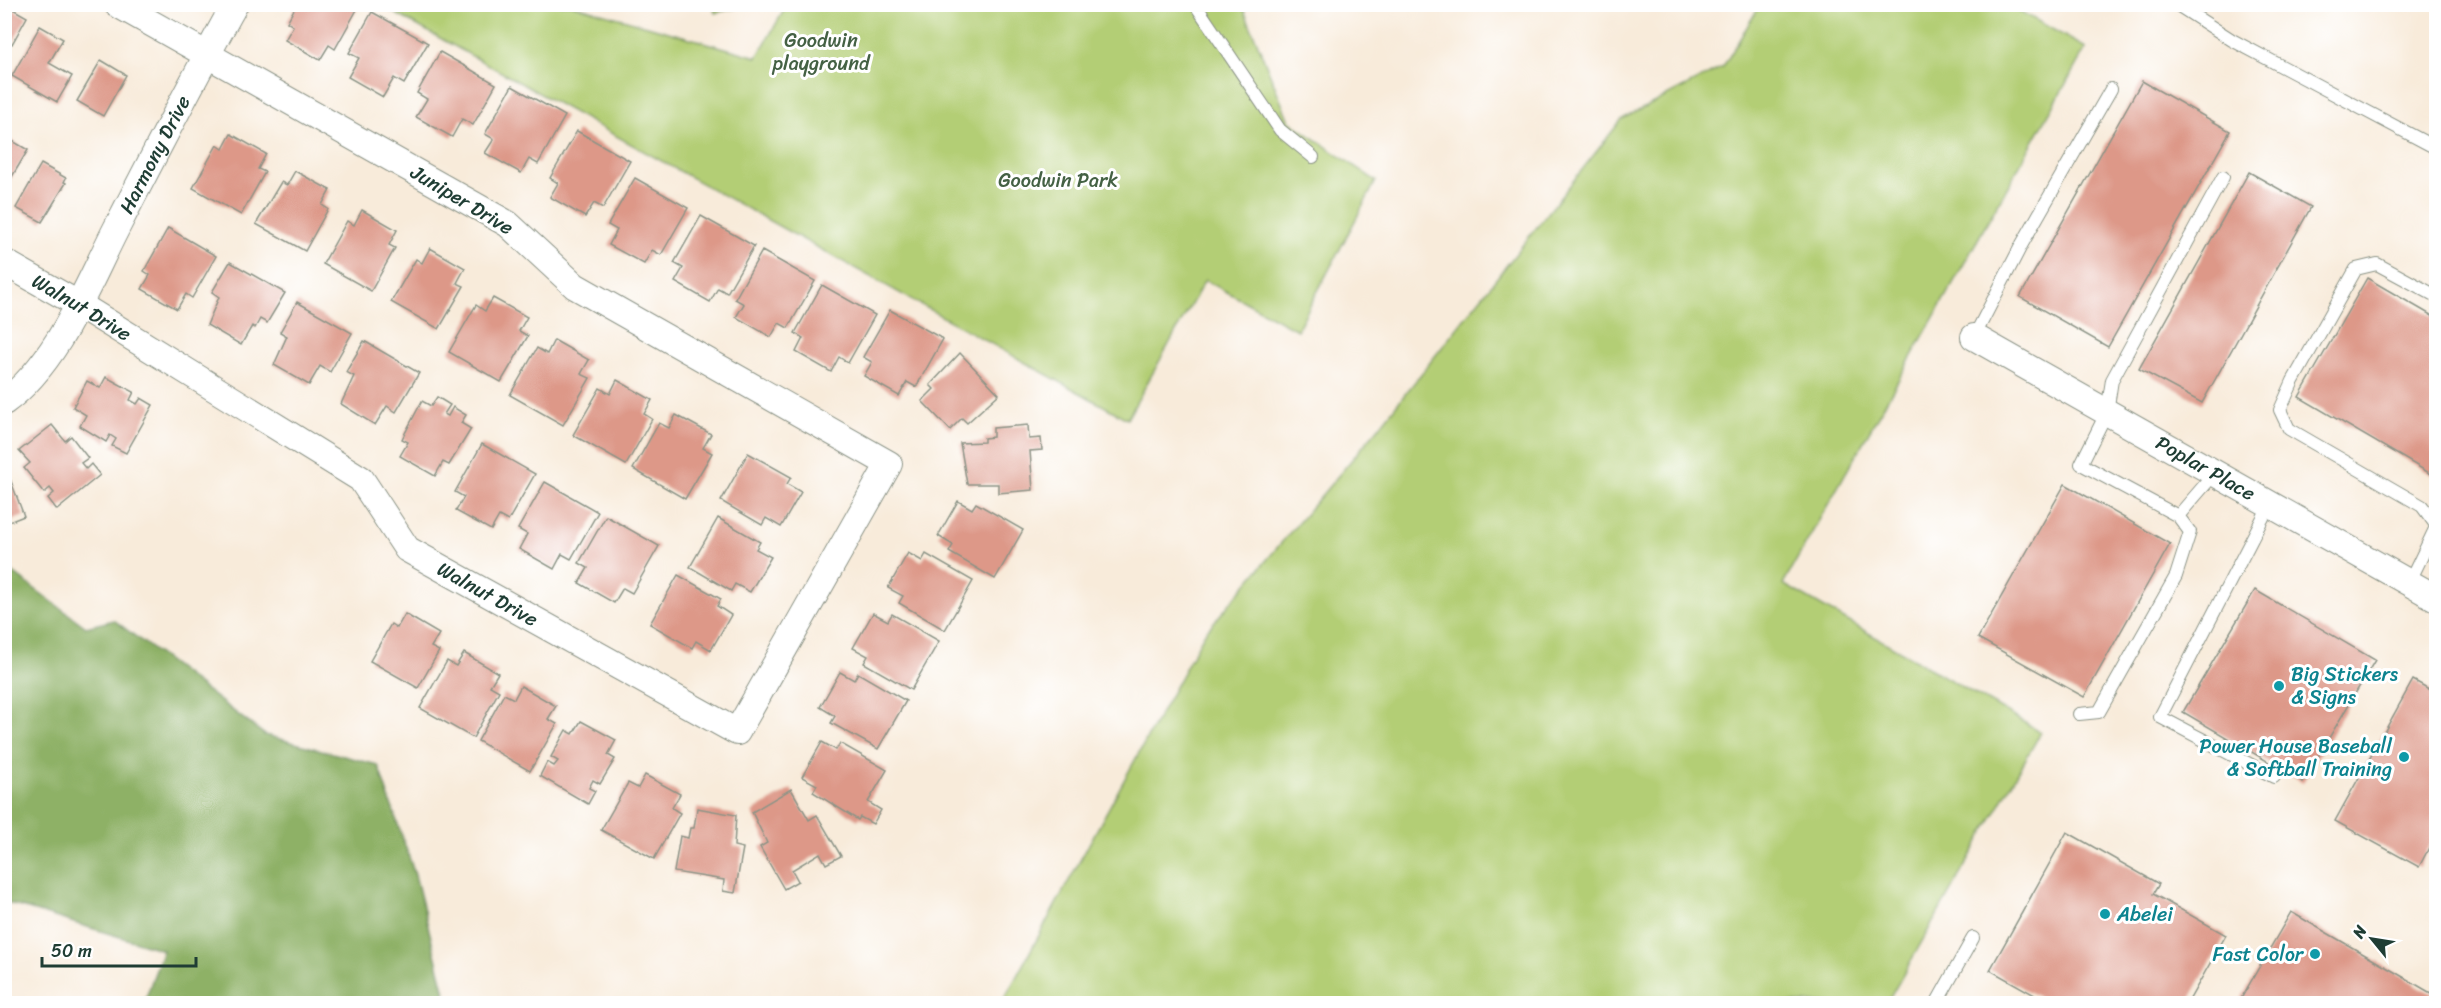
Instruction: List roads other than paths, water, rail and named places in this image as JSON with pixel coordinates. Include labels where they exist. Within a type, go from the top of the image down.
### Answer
[{"type":"street","name":"Juniper Drive","points":[[117,4],[508,224],[576,286],[890,464]]},
{"type":"street","name":"Harmony Drive","points":[[4,402],[23,388],[42,367],[78,304],[235,4]]},
{"type":"street","name":"Walnut Drive","points":[[4,262],[78,304],[361,478],[407,549],[737,732],[890,464]]},
{"type":"street","name":"Poplar Place","points":[[1974,337],[2436,598]]},
{"type":"lane","points":[[1195,4],[1280,130],[1313,157]]},
{"type":"lane","points":[[2176,4],[2232,40],[2436,148]]},
{"type":"lane","points":[[1974,337],[2022,244],[2110,89]]},
{"type":"lane","points":[[2079,714],[2099,712],[2176,576],[2190,532],[2178,516],[2081,464],[2107,412],[2112,380],[2223,177]]},
{"type":"lane","points":[[2409,582],[2436,526],[2422,506],[2289,429],[2280,410],[2293,381],[2356,269],[2377,264],[2436,296]]},
{"type":"lane","points":[[2178,516],[2215,472]]},
{"type":"lane","points":[[2270,504],[2160,717],[2274,777]]},
{"type":"lane","points":[[1936,1004],[1973,938]]},
{"type":"place","name":"Big Stickers & Signs","points":[[2279,686]]},
{"type":"place","name":"Power House Baseball & Softball Training","points":[[2404,757]]},
{"type":"place","name":"Abelei","points":[[2105,914]]},
{"type":"place","name":"Fast Color","points":[[2315,954]]},
{"type":"park label","name":"Goodwin playground","points":[[821,52]]},
{"type":"park label","name":"Goodwin Park","points":[[1058,180]]}]
